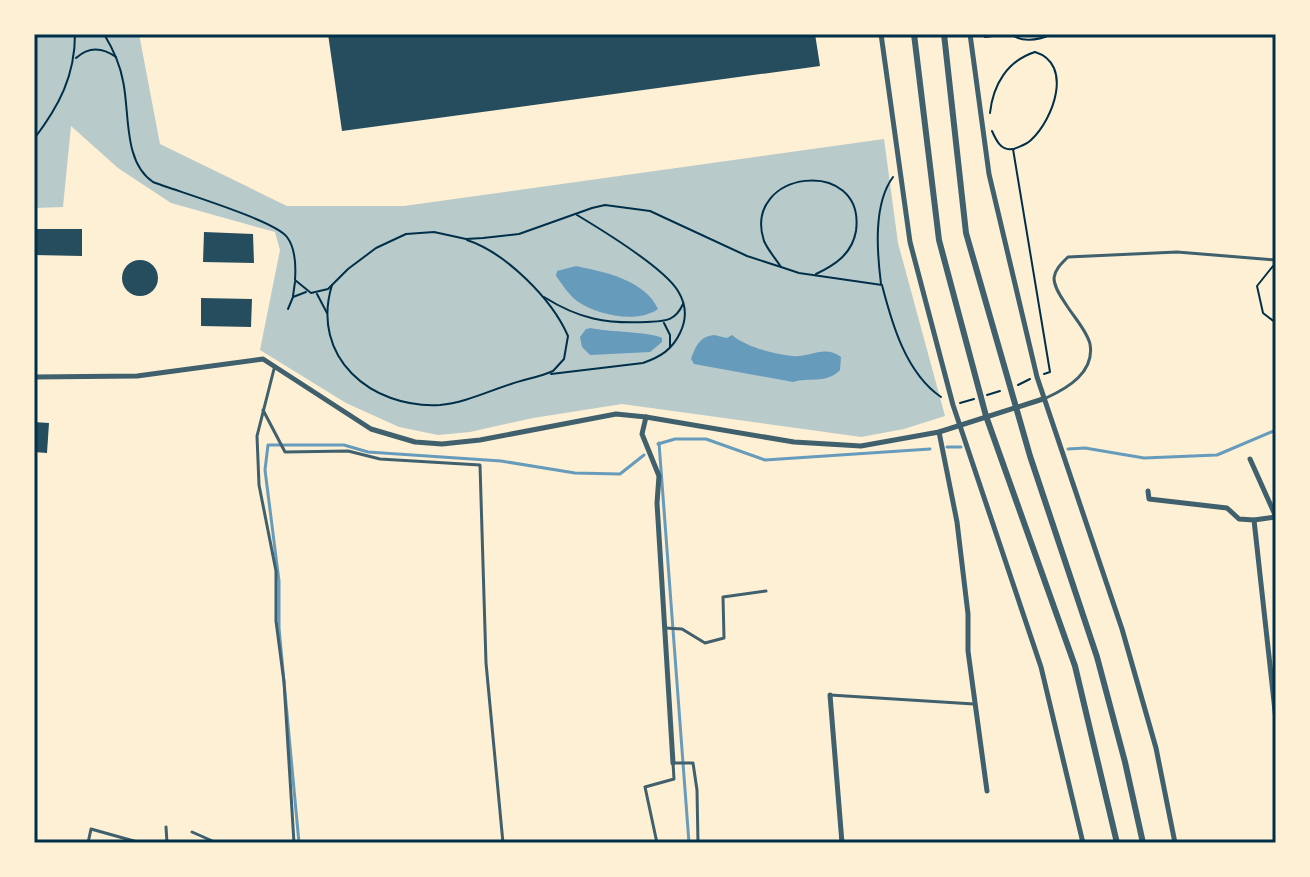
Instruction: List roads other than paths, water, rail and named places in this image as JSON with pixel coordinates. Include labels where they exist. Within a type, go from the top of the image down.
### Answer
[{"type":"street","points":[[881,34],[910,242],[953,405],[1041,667],[1083,843]]},
{"type":"street","points":[[914,34],[939,240],[986,416],[1075,666],[1117,843]]},
{"type":"street","points":[[944,34],[966,233],[1016,407],[1097,657],[1143,843]]},
{"type":"street","points":[[970,34],[989,174],[1043,399],[1122,629],[1156,748],[1175,843]]},
{"type":"street","points":[[34,377],[137,376],[263,359],[371,429],[415,442],[442,444],[480,440],[616,414],[794,442],[861,446],[939,432],[1043,399]]},
{"type":"street","points":[[646,417],[642,434],[659,476],[657,503],[673,763]]},
{"type":"street","points":[[939,432],[959,537],[968,614],[968,651],[987,791]]},
{"type":"street","points":[[1148,491],[1149,499],[1227,508],[1239,519],[1276,517],[1250,459]]},
{"type":"street","points":[[1254,520],[1276,720]]},
{"type":"street","points":[[830,695],[842,843]]},
{"type":"lane","points":[[1043,399],[1067,388],[1084,372],[1090,358],[1090,342],[1058,292],[1054,277],[1058,267],[1068,257],[1177,252],[1276,261]]},
{"type":"lane","points":[[276,365],[257,436],[259,485],[276,571],[276,621],[284,682],[294,843]]},
{"type":"lane","points":[[263,410],[285,452],[348,451],[380,459],[480,465],[486,663],[503,843]]},
{"type":"lane","points":[[665,628],[682,629],[705,643],[724,638],[723,597],[766,591]]},
{"type":"lane","points":[[830,695],[974,705]]},
{"type":"lane","points":[[657,843],[645,787],[674,779],[673,763],[693,763],[698,843]]},
{"type":"lane","points":[[166,827],[167,843]]},
{"type":"lane","points":[[88,843],[91,829],[141,843]]},
{"type":"lane","points":[[192,832],[217,843]]},
{"type":"water","points":[[576,266],[634,284],[652,299],[658,309],[649,314],[628,317],[606,314],[585,306],[571,295],[556,276],[557,271]]},
{"type":"water","points":[[591,328],[649,334],[662,338],[662,342],[650,352],[590,355],[582,347],[580,337]]},
{"type":"water","points":[[714,335],[727,338],[732,335],[752,346],[785,355],[823,351],[835,353],[841,357],[840,370],[824,379],[793,382],[694,364],[691,359],[699,343]]},
{"type":"waterway","points":[[1068,449],[1085,448],[1144,458],[1217,455],[1276,430]]},
{"type":"waterway","points":[[658,444],[675,439],[706,439],[765,460],[930,449]]},
{"type":"waterway","points":[[659,443],[689,843]]},
{"type":"waterway","points":[[299,843],[279,628],[279,581],[265,470],[268,445],[344,445],[368,452],[501,461],[575,473],[620,474],[644,455]]},
{"type":"waterway","points":[[947,447],[961,447]]}]
